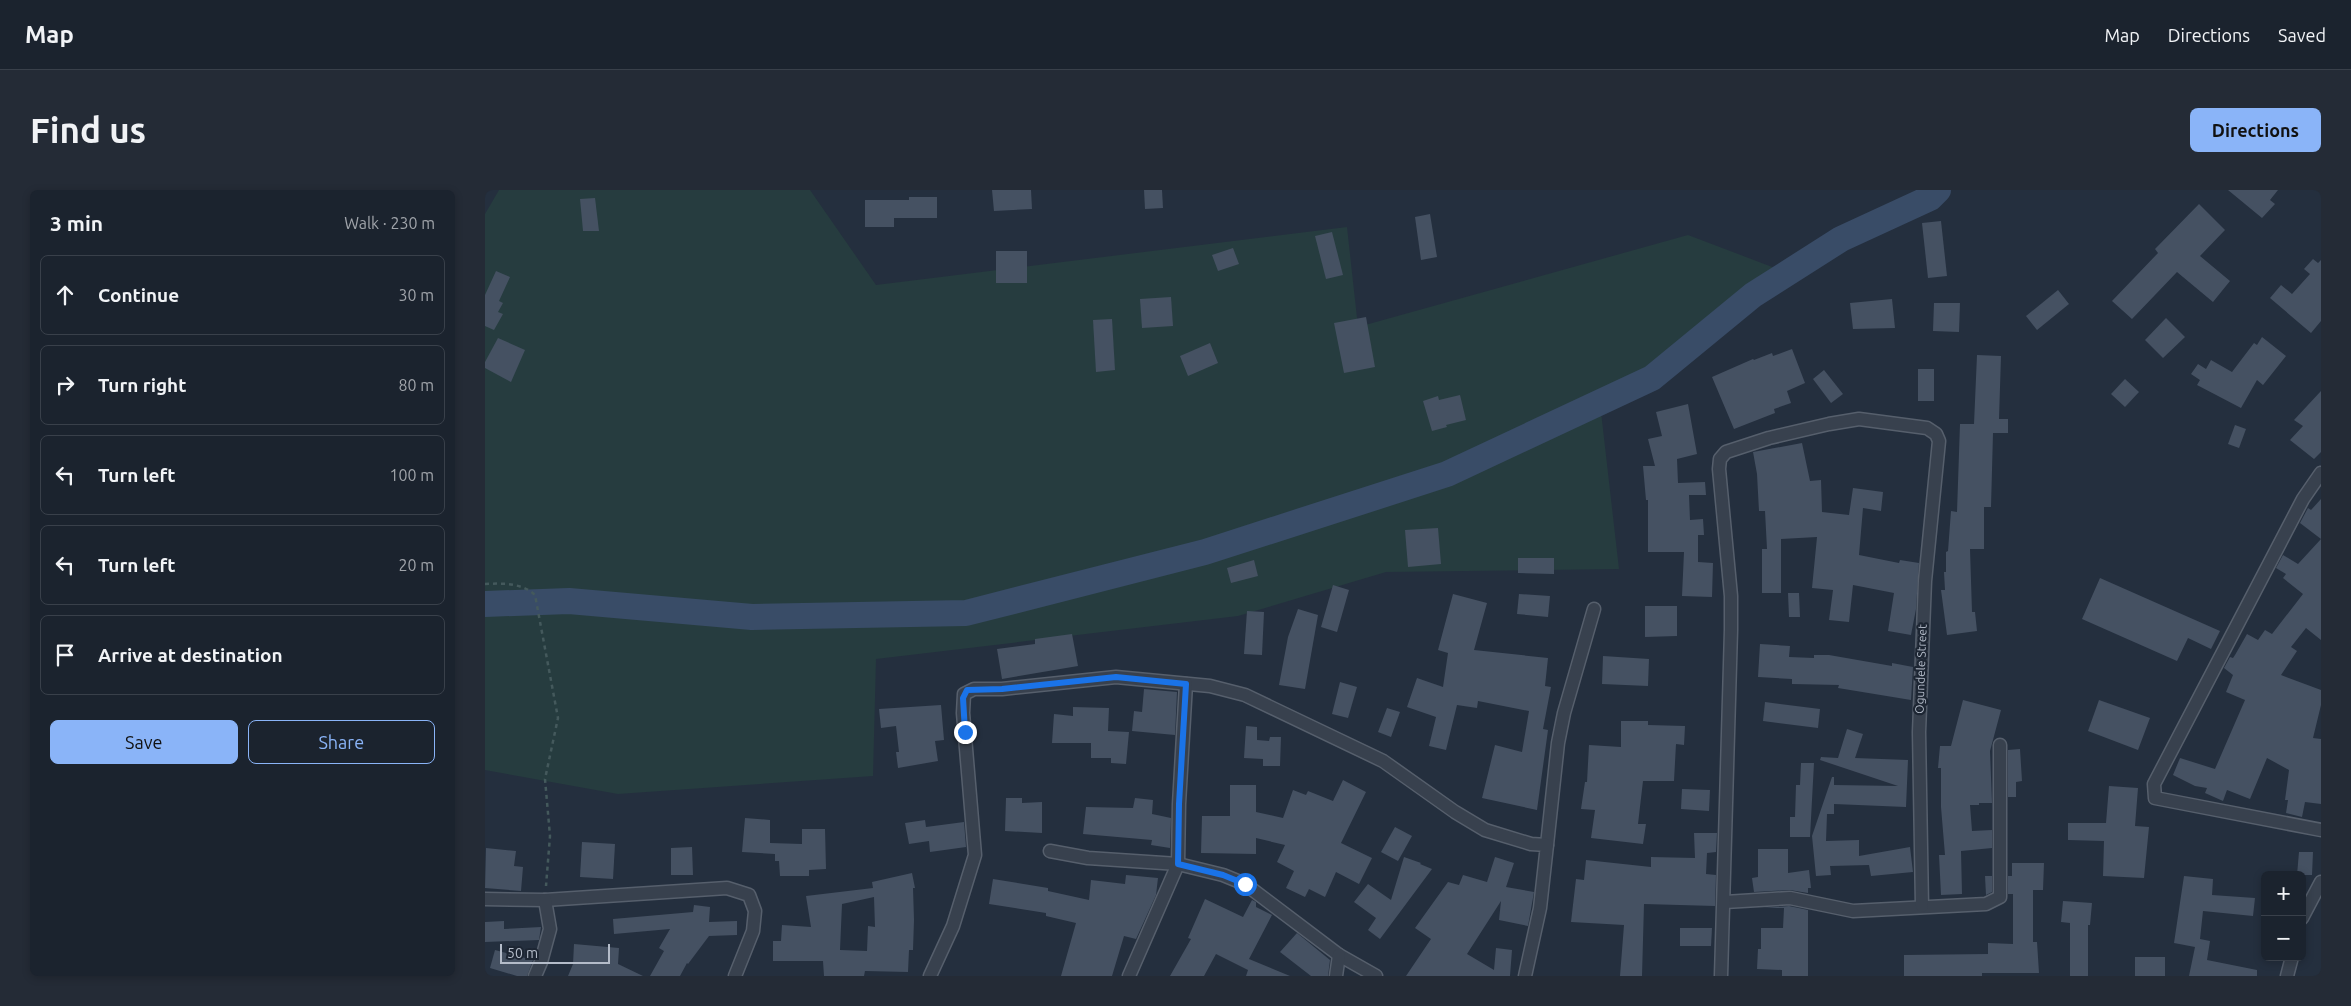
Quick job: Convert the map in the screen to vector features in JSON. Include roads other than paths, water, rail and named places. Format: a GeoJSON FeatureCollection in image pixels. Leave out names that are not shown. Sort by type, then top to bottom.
{"type":"FeatureCollection","features":[{"type":"Feature","properties":{"kind":"street","name":"Ogundele Street"},"geometry":{"type":"LineString","coordinates":[[1725,902],[1731,596],[1719,469],[1720,459],[1726,452],[1769,438],[1859,419],[1927,428],[1936,434],[1939,441],[1925,581],[1919,732],[1921,906]]}},
{"type":"Feature","properties":{"kind":"street"},"geometry":{"type":"LineString","coordinates":[[2321,473],[2303,499],[2154,784],[2155,798],[2321,830]]}},
{"type":"Feature","properties":{"kind":"street"},"geometry":{"type":"LineString","coordinates":[[1525,976],[1540,908],[1558,743],[1564,713],[1594,609]]}},
{"type":"Feature","properties":{"kind":"street"},"geometry":{"type":"LineString","coordinates":[[930,976],[953,926],[975,854],[963,713],[964,694],[967,690],[1002,689],[1116,677],[1210,686],[1245,695],[1383,760],[1455,812],[1485,830],[1531,844],[1547,845]]}},
{"type":"Feature","properties":{"kind":"street"},"geometry":{"type":"LineString","coordinates":[[1129,976],[1178,864],[1179,804],[1186,684]]}},
{"type":"Feature","properties":{"kind":"street"},"geometry":{"type":"LineString","coordinates":[[1721,976],[1725,902],[1790,898],[1853,911],[1986,904],[2000,897],[2000,745]]}},
{"type":"Feature","properties":{"kind":"street"},"geometry":{"type":"LineString","coordinates":[[1050,851],[1088,858],[1178,864],[1223,875],[1245,884],[1339,955],[1376,976]]}},
{"type":"Feature","properties":{"kind":"street"},"geometry":{"type":"LineString","coordinates":[[2303,916],[2321,882]]}},
{"type":"Feature","properties":{"kind":"street"},"geometry":{"type":"LineString","coordinates":[[485,899],[545,900],[727,888],[749,895],[755,911],[753,931],[735,976]]}},
{"type":"Feature","properties":{"kind":"street"},"geometry":{"type":"LineString","coordinates":[[535,976],[550,929],[545,900]]}},
{"type":"Feature","properties":{"kind":"street"},"geometry":{"type":"LineString","coordinates":[[1336,976],[1339,955]]}},
{"type":"Feature","properties":{"kind":"street"},"geometry":{"type":"LineString","coordinates":[[2287,976],[2291,961]]}},
{"type":"Feature","properties":{"kind":"waterway"},"geometry":{"type":"LineString","coordinates":[[485,604],[569,601],[752,617],[966,613],[1205,552],[1447,474],[1652,378],[1753,295],[1841,239],[1930,198],[1938,190]]}}]}
